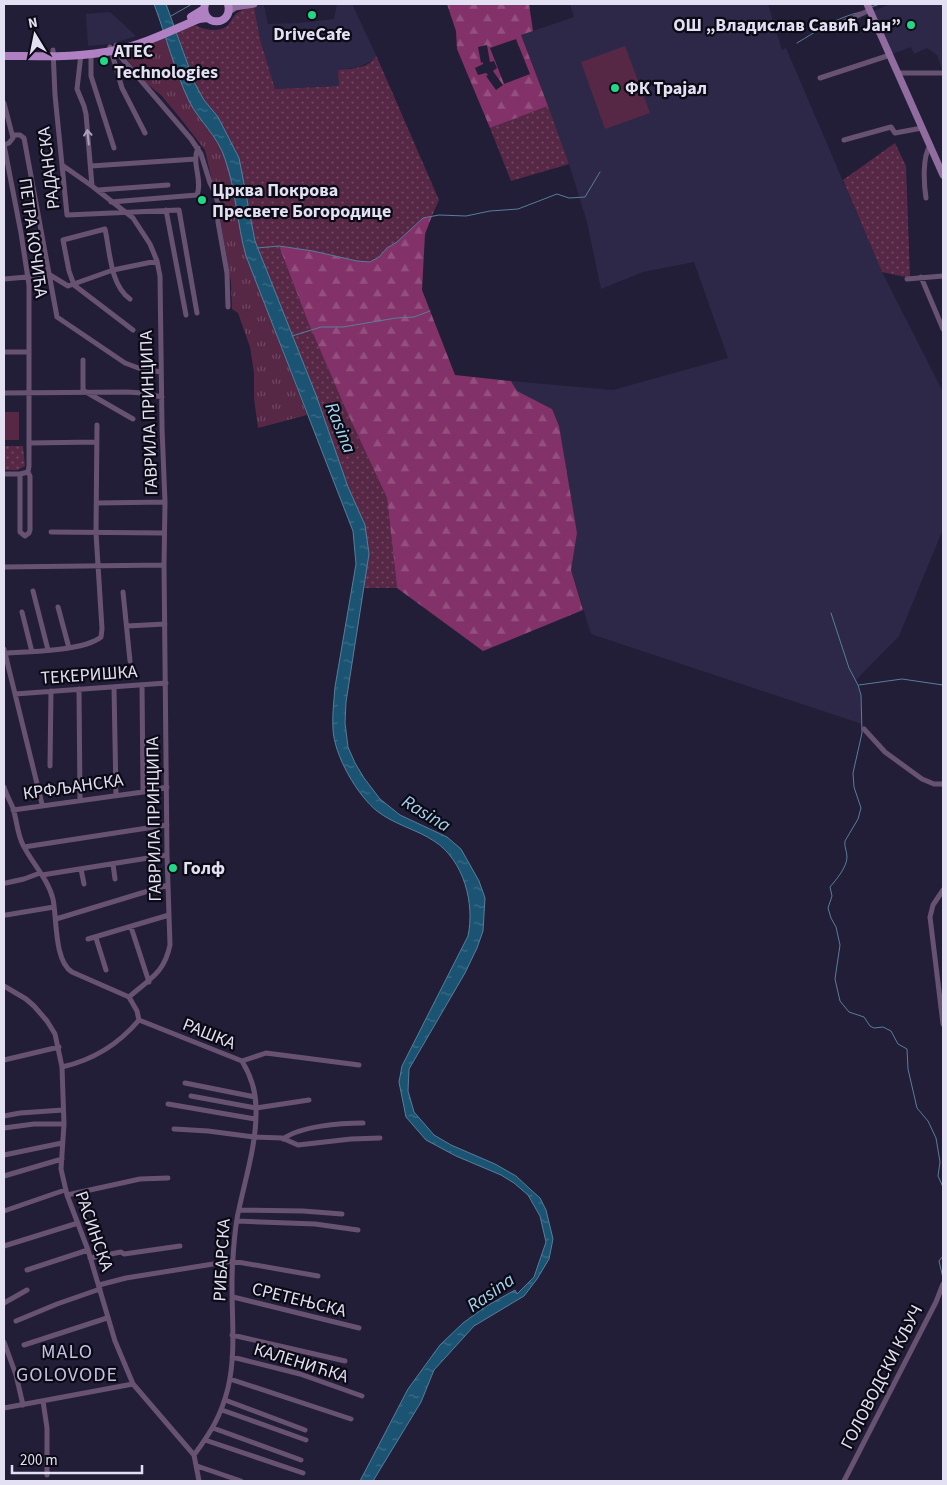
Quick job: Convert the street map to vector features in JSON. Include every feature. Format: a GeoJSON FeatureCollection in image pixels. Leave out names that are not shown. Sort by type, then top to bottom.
{"type":"FeatureCollection","features":[{"type":"Feature","properties":{"kind":"main road"},"geometry":{"type":"LineString","coordinates":[[204,6],[207,18]]}},
{"type":"Feature","properties":{"kind":"main road"},"geometry":{"type":"LineString","coordinates":[[193,19],[204,6]]}},
{"type":"Feature","properties":{"kind":"main road"},"geometry":{"type":"LineString","coordinates":[[4,51],[91,54],[114,49],[193,19],[207,18],[212,21],[219,21],[226,17],[228,7]]}},
{"type":"Feature","properties":{"kind":"main road"},"geometry":{"type":"LineString","coordinates":[[4,56],[114,49]]}},
{"type":"Feature","properties":{"kind":"street"},"geometry":{"type":"LineString","coordinates":[[228,7],[254,4]]}},
{"type":"Feature","properties":{"kind":"street"},"geometry":{"type":"LineString","coordinates":[[826,30],[869,9],[930,146],[941,165],[943,175]]}},
{"type":"Feature","properties":{"kind":"street"},"geometry":{"type":"LineString","coordinates":[[114,49],[122,88],[145,133]]}},
{"type":"Feature","properties":{"kind":"street"},"geometry":{"type":"LineString","coordinates":[[114,49],[198,148],[204,161],[210,184],[218,203],[218,222],[227,273],[228,306]]}},
{"type":"Feature","properties":{"kind":"street","name":"РАДАНСКА"},"geometry":{"type":"LineString","coordinates":[[53,53],[55,94],[68,216],[166,210]]}},
{"type":"Feature","properties":{"kind":"street"},"geometry":{"type":"LineString","coordinates":[[81,54],[77,89],[86,114],[92,186]]}},
{"type":"Feature","properties":{"kind":"street"},"geometry":{"type":"LineString","coordinates":[[91,54],[91,76],[114,148]]}},
{"type":"Feature","properties":{"kind":"street"},"geometry":{"type":"LineString","coordinates":[[820,78],[890,56]]}},
{"type":"Feature","properties":{"kind":"street"},"geometry":{"type":"LineString","coordinates":[[898,73],[943,73]]}},
{"type":"Feature","properties":{"kind":"street"},"geometry":{"type":"LineString","coordinates":[[4,103],[13,136],[20,135],[24,138],[55,310],[60,320],[125,363],[141,369],[161,372]]}},
{"type":"Feature","properties":{"kind":"street"},"geometry":{"type":"LineString","coordinates":[[844,140],[891,127],[895,133],[922,128]]}},
{"type":"Feature","properties":{"kind":"street","name":"ПЕТРА КОЧИЋА"},"geometry":{"type":"LineString","coordinates":[[13,136],[12,141],[4,145],[28,277],[28,472],[30,476],[30,530],[29,534],[25,536],[20,532],[20,474]]}},
{"type":"Feature","properties":{"kind":"street"},"geometry":{"type":"LineString","coordinates":[[926,198],[925,166],[927,151],[930,146]]}},
{"type":"Feature","properties":{"kind":"street"},"geometry":{"type":"LineString","coordinates":[[111,202],[197,195],[196,159],[198,148]]}},
{"type":"Feature","properties":{"kind":"street"},"geometry":{"type":"LineString","coordinates":[[91,166],[196,159]]}},
{"type":"Feature","properties":{"kind":"street","name":"ГАВРИЛА ПРИНЦИПА"},"geometry":{"type":"LineString","coordinates":[[62,165],[98,190],[133,218],[144,234],[157,261],[160,276],[165,502],[164,565],[170,945],[162,968],[149,982],[129,997]]}},
{"type":"Feature","properties":{"kind":"street"},"geometry":{"type":"LineString","coordinates":[[4,180],[11,179]]}},
{"type":"Feature","properties":{"kind":"street"},"geometry":{"type":"LineString","coordinates":[[98,190],[168,185]]}},
{"type":"Feature","properties":{"kind":"street"},"geometry":{"type":"LineString","coordinates":[[186,315],[166,210],[178,210],[197,313]]}},
{"type":"Feature","properties":{"kind":"street"},"geometry":{"type":"LineString","coordinates":[[130,299],[122,291],[113,270],[105,229],[63,240],[69,271],[74,284],[133,330]]}},
{"type":"Feature","properties":{"kind":"street"},"geometry":{"type":"LineString","coordinates":[[4,279],[50,275],[65,285],[74,284],[113,270],[157,261]]}},
{"type":"Feature","properties":{"kind":"street"},"geometry":{"type":"LineString","coordinates":[[907,279],[943,276]]}},
{"type":"Feature","properties":{"kind":"street"},"geometry":{"type":"LineString","coordinates":[[921,277],[943,329]]}},
{"type":"Feature","properties":{"kind":"street"},"geometry":{"type":"LineString","coordinates":[[4,352],[29,352]]}},
{"type":"Feature","properties":{"kind":"street"},"geometry":{"type":"LineString","coordinates":[[83,360],[84,392]]}},
{"type":"Feature","properties":{"kind":"street"},"geometry":{"type":"LineString","coordinates":[[84,392],[133,419]]}},
{"type":"Feature","properties":{"kind":"street"},"geometry":{"type":"LineString","coordinates":[[4,394],[135,392],[162,397]]}},
{"type":"Feature","properties":{"kind":"street"},"geometry":{"type":"LineString","coordinates":[[42,804],[4,651],[32,652],[69,648],[94,641],[101,637],[96,533],[97,425]]}},
{"type":"Feature","properties":{"kind":"street"},"geometry":{"type":"LineString","coordinates":[[29,443],[97,442]]}},
{"type":"Feature","properties":{"kind":"street"},"geometry":{"type":"LineString","coordinates":[[4,474],[28,472]]}},
{"type":"Feature","properties":{"kind":"street"},"geometry":{"type":"LineString","coordinates":[[96,503],[165,502]]}},
{"type":"Feature","properties":{"kind":"street"},"geometry":{"type":"LineString","coordinates":[[51,532],[164,533]]}},
{"type":"Feature","properties":{"kind":"street"},"geometry":{"type":"LineString","coordinates":[[4,567],[164,565]]}},
{"type":"Feature","properties":{"kind":"street"},"geometry":{"type":"LineString","coordinates":[[33,591],[48,650]]}},
{"type":"Feature","properties":{"kind":"street"},"geometry":{"type":"LineString","coordinates":[[123,592],[130,661]]}},
{"type":"Feature","properties":{"kind":"street"},"geometry":{"type":"LineString","coordinates":[[58,607],[69,648]]}},
{"type":"Feature","properties":{"kind":"street"},"geometry":{"type":"LineString","coordinates":[[22,612],[32,652]]}},
{"type":"Feature","properties":{"kind":"street"},"geometry":{"type":"LineString","coordinates":[[126,626],[165,624]]}},
{"type":"Feature","properties":{"kind":"street","name":"ТЕКЕРИШКА"},"geometry":{"type":"LineString","coordinates":[[15,694],[166,683]]}},
{"type":"Feature","properties":{"kind":"street"},"geometry":{"type":"LineString","coordinates":[[142,685],[143,792]]}},
{"type":"Feature","properties":{"kind":"street"},"geometry":{"type":"LineString","coordinates":[[114,687],[116,795]]}},
{"type":"Feature","properties":{"kind":"street"},"geometry":{"type":"LineString","coordinates":[[79,689],[80,800]]}},
{"type":"Feature","properties":{"kind":"street"},"geometry":{"type":"LineString","coordinates":[[50,766],[51,691]]}},
{"type":"Feature","properties":{"kind":"street"},"geometry":{"type":"LineString","coordinates":[[864,729],[885,752],[922,779],[929,783],[943,784]]}},
{"type":"Feature","properties":{"kind":"street","name":"КРФЉАНСКА"},"geometry":{"type":"LineString","coordinates":[[13,810],[42,804],[143,792],[167,787]]}},
{"type":"Feature","properties":{"kind":"street"},"geometry":{"type":"LineString","coordinates":[[4,791],[13,810],[18,834],[52,897],[58,939],[67,969],[129,997],[137,1011],[139,1020],[128,1034],[111,1047],[92,1058],[62,1067]]}},
{"type":"Feature","properties":{"kind":"street"},"geometry":{"type":"LineString","coordinates":[[24,847],[168,825]]}},
{"type":"Feature","properties":{"kind":"street"},"geometry":{"type":"LineString","coordinates":[[6,883],[41,874],[168,855]]}},
{"type":"Feature","properties":{"kind":"street"},"geometry":{"type":"LineString","coordinates":[[112,864],[115,879]]}},
{"type":"Feature","properties":{"kind":"street"},"geometry":{"type":"LineString","coordinates":[[81,869],[84,884]]}},
{"type":"Feature","properties":{"kind":"street"},"geometry":{"type":"LineString","coordinates":[[56,919],[168,885]]}},
{"type":"Feature","properties":{"kind":"street"},"geometry":{"type":"LineString","coordinates":[[943,890],[933,905],[930,917],[943,1024]]}},
{"type":"Feature","properties":{"kind":"street"},"geometry":{"type":"LineString","coordinates":[[6,915],[54,907]]}},
{"type":"Feature","properties":{"kind":"street"},"geometry":{"type":"LineString","coordinates":[[88,939],[169,915]]}},
{"type":"Feature","properties":{"kind":"street"},"geometry":{"type":"LineString","coordinates":[[131,927],[149,982]]}},
{"type":"Feature","properties":{"kind":"street"},"geometry":{"type":"LineString","coordinates":[[96,938],[106,970]]}},
{"type":"Feature","properties":{"kind":"street","name":"РАСИНСКА"},"geometry":{"type":"LineString","coordinates":[[4,986],[26,999],[40,1012],[55,1034],[62,1067],[64,1124],[61,1169],[66,1193],[88,1250],[107,1318],[133,1384],[194,1455],[198,1481]]}},
{"type":"Feature","properties":{"kind":"street","name":"РАШКА"},"geometry":{"type":"LineString","coordinates":[[139,1020],[242,1061],[266,1054],[359,1066]]}},
{"type":"Feature","properties":{"kind":"street"},"geometry":{"type":"LineString","coordinates":[[4,1060],[59,1047]]}},
{"type":"Feature","properties":{"kind":"street","name":"РИБАРСКА"},"geometry":{"type":"LineString","coordinates":[[194,1455],[213,1428],[222,1410],[230,1379],[233,1298],[232,1261],[237,1221],[256,1119],[255,1097],[251,1076],[242,1061]]}},
{"type":"Feature","properties":{"kind":"street"},"geometry":{"type":"LineString","coordinates":[[185,1083],[255,1097]]}},
{"type":"Feature","properties":{"kind":"street"},"geometry":{"type":"LineString","coordinates":[[192,1096],[256,1108],[309,1100]]}},
{"type":"Feature","properties":{"kind":"street"},"geometry":{"type":"LineString","coordinates":[[168,1104],[256,1119]]}},
{"type":"Feature","properties":{"kind":"street"},"geometry":{"type":"LineString","coordinates":[[4,1116],[63,1110]]}},
{"type":"Feature","properties":{"kind":"street"},"geometry":{"type":"LineString","coordinates":[[283,1139],[323,1126],[363,1123]]}},
{"type":"Feature","properties":{"kind":"street"},"geometry":{"type":"LineString","coordinates":[[4,1128],[34,1124],[64,1124]]}},
{"type":"Feature","properties":{"kind":"street"},"geometry":{"type":"LineString","coordinates":[[174,1129],[283,1139],[298,1145],[380,1138]]}},
{"type":"Feature","properties":{"kind":"street"},"geometry":{"type":"LineString","coordinates":[[4,1155],[62,1143]]}},
{"type":"Feature","properties":{"kind":"street"},"geometry":{"type":"LineString","coordinates":[[4,1176],[62,1160]]}},
{"type":"Feature","properties":{"kind":"street"},"geometry":{"type":"LineString","coordinates":[[4,1211],[66,1193],[140,1179],[168,1178]]}},
{"type":"Feature","properties":{"kind":"street"},"geometry":{"type":"LineString","coordinates":[[239,1210],[342,1214]]}},
{"type":"Feature","properties":{"kind":"street"},"geometry":{"type":"LineString","coordinates":[[237,1221],[306,1224],[358,1230]]}},
{"type":"Feature","properties":{"kind":"street"},"geometry":{"type":"LineString","coordinates":[[4,1246],[78,1223]]}},
{"type":"Feature","properties":{"kind":"street"},"geometry":{"type":"LineString","coordinates":[[90,1258],[121,1252],[124,1254],[180,1246]]}},
{"type":"Feature","properties":{"kind":"street"},"geometry":{"type":"LineString","coordinates":[[27,1270],[88,1250]]}},
{"type":"Feature","properties":{"kind":"street"},"geometry":{"type":"LineString","coordinates":[[16,1321],[126,1278],[232,1261],[318,1276]]}},
{"type":"Feature","properties":{"kind":"street","name":"ГОЛОВОДСКИ КЉУЧ"},"geometry":{"type":"LineString","coordinates":[[844,1481],[942,1286]]}},
{"type":"Feature","properties":{"kind":"street"},"geometry":{"type":"LineString","coordinates":[[4,1303],[27,1290]]}},
{"type":"Feature","properties":{"kind":"street","name":"СРЕТЕЊСКА"},"geometry":{"type":"LineString","coordinates":[[233,1298],[359,1328]]}},
{"type":"Feature","properties":{"kind":"street"},"geometry":{"type":"LineString","coordinates":[[24,1345],[107,1318]]}},
{"type":"Feature","properties":{"kind":"street"},"geometry":{"type":"LineString","coordinates":[[232,1335],[345,1361]]}},
{"type":"Feature","properties":{"kind":"street"},"geometry":{"type":"LineString","coordinates":[[4,1342],[16,1375],[23,1405]]}},
{"type":"Feature","properties":{"kind":"street","name":"КАЛЕНИЋКА"},"geometry":{"type":"LineString","coordinates":[[232,1357],[300,1374],[362,1396]]}},
{"type":"Feature","properties":{"kind":"street"},"geometry":{"type":"LineString","coordinates":[[230,1379],[351,1419]]}},
{"type":"Feature","properties":{"kind":"street"},"geometry":{"type":"LineString","coordinates":[[4,1408],[133,1384]]}},
{"type":"Feature","properties":{"kind":"street"},"geometry":{"type":"LineString","coordinates":[[225,1400],[305,1430]]}},
{"type":"Feature","properties":{"kind":"street"},"geometry":{"type":"LineString","coordinates":[[43,1401],[46,1428],[47,1475]]}},
{"type":"Feature","properties":{"kind":"street"},"geometry":{"type":"LineString","coordinates":[[222,1410],[306,1440]]}},
{"type":"Feature","properties":{"kind":"street"},"geometry":{"type":"LineString","coordinates":[[213,1428],[301,1460]]}},
{"type":"Feature","properties":{"kind":"street"},"geometry":{"type":"LineString","coordinates":[[205,1440],[303,1473]]}},
{"type":"Feature","properties":{"kind":"street"},"geometry":{"type":"LineString","coordinates":[[197,1466],[241,1481]]}},
{"type":"Feature","properties":{"kind":"shaded area"},"geometry":{"type":"Polygon","coordinates":[[[337,4],[352,4],[376,55],[374,60],[359,67],[338,70],[339,86],[275,89],[260,39],[254,6],[264,5],[268,24],[334,19],[337,4]]]}},
{"type":"Feature","properties":{"kind":"shaded area"},"geometry":{"type":"Polygon","coordinates":[[[570,4],[768,4],[782,50],[786,48],[882,272],[943,392],[943,529],[899,636],[856,680],[861,695],[862,724],[591,634],[571,570],[577,533],[552,409],[517,391],[511,381],[613,390],[728,358],[694,262],[643,272],[601,289],[587,222],[569,164],[521,35],[574,17],[570,4]]]}},
{"type":"Feature","properties":{"kind":"shaded area"},"geometry":{"type":"Polygon","coordinates":[[[891,4],[943,4],[943,72],[937,55],[927,48],[914,54],[911,47],[890,55],[871,12],[891,4]]]}},
{"type":"Feature","properties":{"kind":"shaded area"},"geometry":{"type":"Polygon","coordinates":[[[110,12],[136,36],[111,44],[88,46],[86,14],[110,12]]]}},
{"type":"Feature","properties":{"kind":"green space"},"geometry":{"type":"Polygon","coordinates":[[[447,4],[529,4],[533,31],[521,35],[548,106],[490,128],[457,49],[456,31],[447,4]],[[516,39],[490,48],[504,84],[530,74],[516,39]],[[487,45],[478,47],[481,63],[483,62],[483,64],[475,68],[478,75],[486,73],[488,75],[486,76],[496,90],[503,85],[493,71],[497,68],[494,61],[490,62],[487,45]]]}},
{"type":"Feature","properties":{"kind":"green space"},"geometry":{"type":"Polygon","coordinates":[[[254,6],[260,39],[275,89],[339,86],[338,70],[365,65],[370,63],[376,55],[439,200],[432,216],[423,218],[379,257],[370,262],[279,246],[308,322],[387,498],[397,588],[364,588],[369,554],[365,525],[348,487],[316,395],[255,241],[239,158],[218,117],[204,100],[195,84],[177,32],[195,25],[210,30],[222,29],[238,13],[254,6]]]}},
{"type":"Feature","properties":{"kind":"green space"},"geometry":{"type":"Polygon","coordinates":[[[165,37],[189,96],[225,157],[232,181],[246,256],[307,415],[258,428],[250,347],[238,313],[232,309],[231,282],[221,223],[221,204],[218,192],[212,181],[205,150],[161,95],[146,83],[122,53],[165,37]]]}},
{"type":"Feature","properties":{"kind":"green space","name":"ФК Трајал"},"geometry":{"type":"Polygon","coordinates":[[[625,46],[650,113],[605,129],[581,62],[625,46]]]}},
{"type":"Feature","properties":{"kind":"green space"},"geometry":{"type":"Polygon","coordinates":[[[548,106],[569,164],[511,181],[490,128],[548,106]]]}},
{"type":"Feature","properties":{"kind":"green space"},"geometry":{"type":"Polygon","coordinates":[[[895,143],[906,166],[910,278],[882,272],[843,180],[895,143]]]}},
{"type":"Feature","properties":{"kind":"green space"},"geometry":{"type":"Polygon","coordinates":[[[432,216],[425,234],[422,290],[455,375],[511,381],[517,391],[552,409],[559,426],[577,533],[571,570],[583,610],[483,651],[397,588],[387,498],[308,322],[279,246],[370,262],[379,257],[423,218],[432,216]]]}},
{"type":"Feature","properties":{"kind":"green space"},"geometry":{"type":"Polygon","coordinates":[[[5,412],[19,412],[19,440],[4,440],[5,412]]]}},
{"type":"Feature","properties":{"kind":"green space"},"geometry":{"type":"Polygon","coordinates":[[[4,446],[23,446],[25,466],[18,470],[4,470],[4,446]]]}},
{"type":"Feature","properties":{"kind":"water"},"geometry":{"type":"Polygon","coordinates":[[[154,4],[166,4],[195,84],[204,100],[218,117],[239,158],[255,241],[316,395],[348,487],[365,525],[369,554],[346,702],[345,723],[348,747],[364,778],[380,799],[400,815],[447,837],[461,849],[479,881],[485,898],[483,931],[477,948],[465,973],[409,1069],[408,1091],[414,1112],[434,1135],[516,1176],[540,1198],[546,1210],[553,1239],[549,1259],[524,1296],[474,1326],[434,1370],[421,1402],[373,1481],[360,1481],[408,1389],[440,1345],[463,1323],[485,1307],[515,1290],[517,1294],[534,1277],[546,1242],[540,1216],[528,1195],[501,1175],[456,1156],[426,1140],[406,1117],[399,1082],[402,1066],[468,936],[470,910],[468,897],[460,871],[453,859],[434,841],[391,820],[369,804],[348,774],[337,751],[333,729],[333,708],[356,564],[353,531],[246,256],[232,183],[222,151],[189,101],[174,65],[154,4]]]}},
{"type":"Feature","properties":{"kind":"waterway"},"geometry":{"type":"LineString","coordinates":[[171,16],[192,4]]}},
{"type":"Feature","properties":{"kind":"waterway"},"geometry":{"type":"LineString","coordinates":[[871,7],[880,4]]}},
{"type":"Feature","properties":{"kind":"waterway"},"geometry":{"type":"LineString","coordinates":[[797,43],[835,21],[861,12]]}},
{"type":"Feature","properties":{"kind":"waterway"},"geometry":{"type":"LineString","coordinates":[[257,248],[279,246],[370,262],[379,257],[423,218],[439,215],[466,216],[490,211],[518,209],[557,194],[569,198],[585,197],[600,172]]}},
{"type":"Feature","properties":{"kind":"waterway"},"geometry":{"type":"LineString","coordinates":[[292,336],[321,327],[343,327],[396,318],[414,317],[430,311]]}},
{"type":"Feature","properties":{"kind":"waterway"},"geometry":{"type":"LineString","coordinates":[[831,613],[849,668],[861,695],[862,733],[853,773],[854,787],[861,808],[858,819],[845,841],[847,861],[841,873],[830,887],[832,896],[828,908],[836,927],[840,945],[835,979],[840,1001],[849,1012],[864,1017],[870,1026],[874,1028],[883,1027],[891,1031],[898,1044],[907,1049],[908,1069],[917,1108],[928,1121],[936,1138],[940,1162],[938,1176],[943,1187]]}},
{"type":"Feature","properties":{"kind":"waterway"},"geometry":{"type":"LineString","coordinates":[[859,685],[902,679],[943,685]]}},
{"type":"Feature","properties":{"kind":"waterway"},"geometry":{"type":"LineString","coordinates":[[943,1198],[943,1204]]}},
{"type":"Feature","properties":{"kind":"waterway"},"geometry":{"type":"LineString","coordinates":[[943,1256],[939,1261],[943,1278]]}},
{"type":"Feature","properties":{"kind":"place","name":"DriveCafe"},"geometry":{"type":"Point","coordinates":[312,15]}},
{"type":"Feature","properties":{"kind":"place","name":"ОШ „Владислав Савић Јан”"},"geometry":{"type":"Point","coordinates":[911,25]}},
{"type":"Feature","properties":{"kind":"place","name":"ATEC Technologies"},"geometry":{"type":"Point","coordinates":[104,61]}},
{"type":"Feature","properties":{"kind":"place","name":"ФК Трајал"},"geometry":{"type":"Point","coordinates":[615,88]}},
{"type":"Feature","properties":{"kind":"place","name":"Црква Покрова Пресвете Богородице"},"geometry":{"type":"Point","coordinates":[202,200]}},
{"type":"Feature","properties":{"kind":"place","name":"Голф"},"geometry":{"type":"Point","coordinates":[173,868]}},
{"type":"Feature","properties":{"kind":"district","name":"MALO GOLOVODE"},"geometry":{"type":"Point","coordinates":[67,1364]}},
{"type":"Feature","properties":{"kind":"water label","name":"Rasina"},"geometry":{"type":"Point","coordinates":[340,428]}},
{"type":"Feature","properties":{"kind":"water label","name":"Rasina"},"geometry":{"type":"Point","coordinates":[426,814]}},
{"type":"Feature","properties":{"kind":"water label","name":"Rasina"},"geometry":{"type":"Point","coordinates":[491,1293]}}]}
